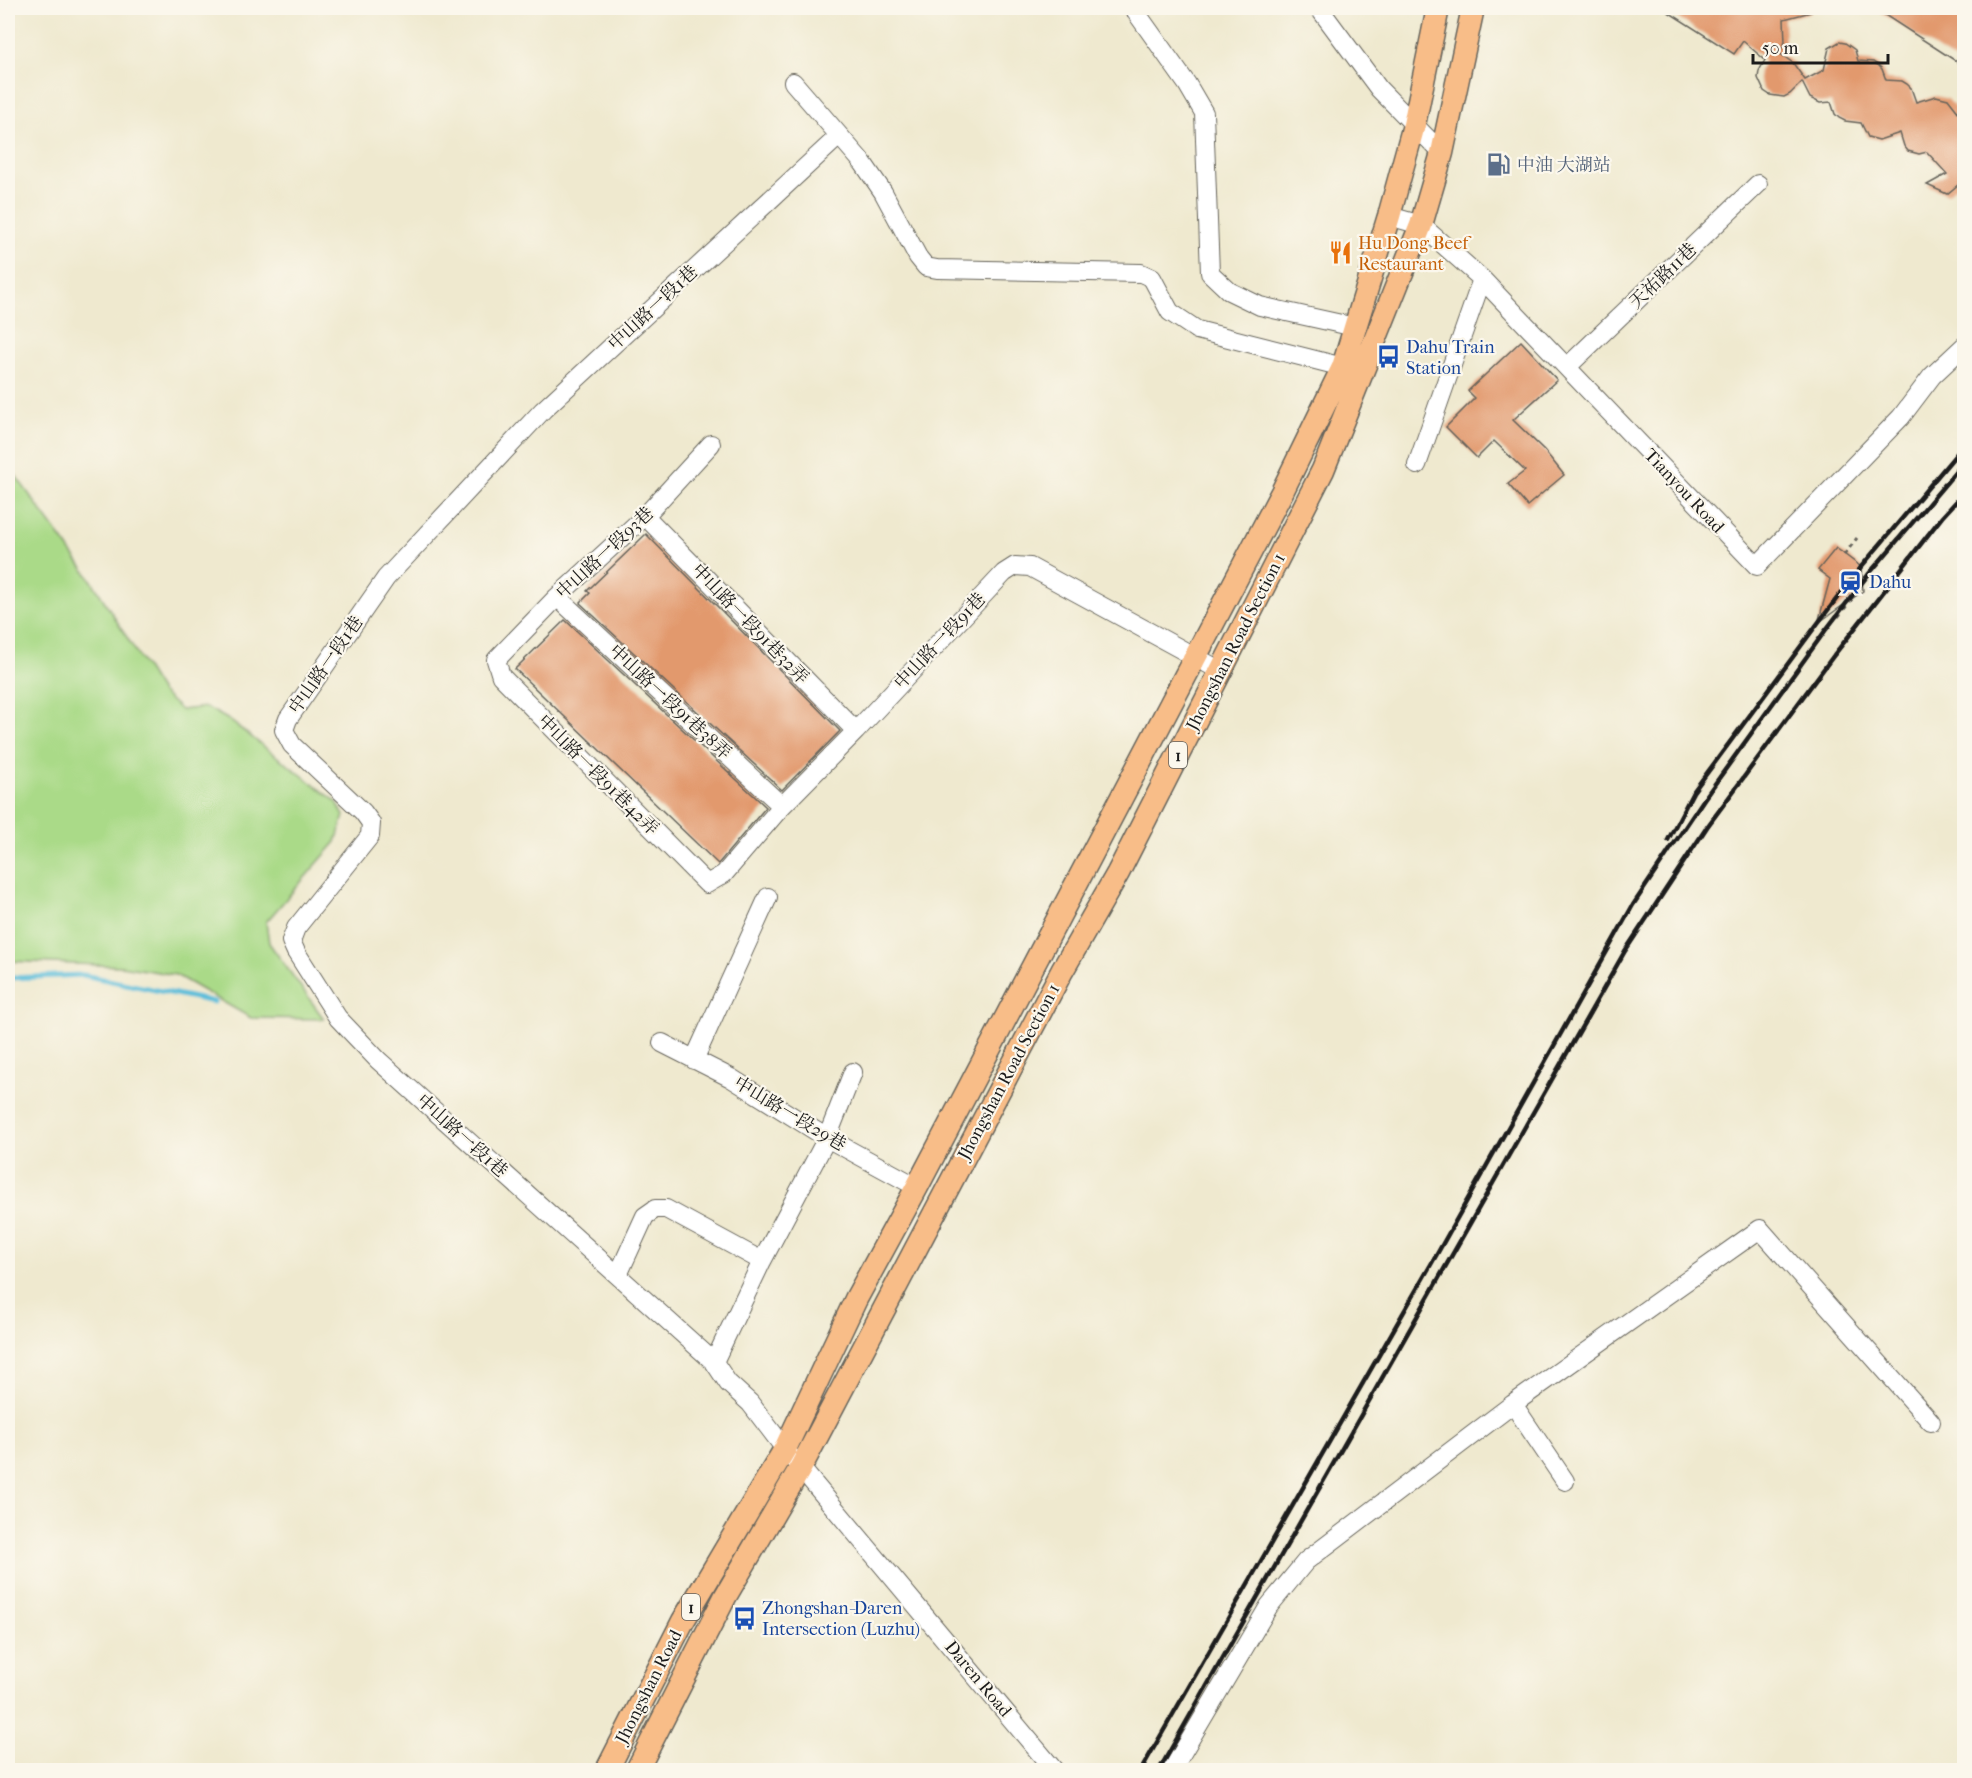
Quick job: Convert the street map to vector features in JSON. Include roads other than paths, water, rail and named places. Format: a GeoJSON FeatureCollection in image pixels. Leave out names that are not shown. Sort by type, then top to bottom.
{"type":"FeatureCollection","features":[{"type":"Feature","properties":{"kind":"main road","name":"Jhongshan Road Section 1"},"geometry":{"type":"LineString","coordinates":[[785,1449],[856,1299],[1282,492],[1343,367],[1414,125],[1438,8]]}},
{"type":"Feature","properties":{"kind":"main road","name":"Jhongshan Road Section 1"},"geometry":{"type":"LineString","coordinates":[[801,1467],[1062,971],[1118,873],[1323,470],[1421,225],[1442,153],[1473,8]]}},
{"type":"Feature","properties":{"kind":"main road","name":"Jhongshan Road"},"geometry":{"type":"LineString","coordinates":[[607,1770],[683,1621],[785,1449]]}},
{"type":"Feature","properties":{"kind":"main road","name":"Jhongshan Road"},"geometry":{"type":"LineString","coordinates":[[637,1770],[725,1597],[801,1467]]}},
{"type":"Feature","properties":{"kind":"street"},"geometry":{"type":"LineString","coordinates":[[1133,8],[1187,84],[1203,113],[1210,273],[1229,291],[1260,306],[1355,327]]}},
{"type":"Feature","properties":{"kind":"street"},"geometry":{"type":"LineString","coordinates":[[1319,8],[1379,89],[1442,153]]}},
{"type":"Feature","properties":{"kind":"street"},"geometry":{"type":"LineString","coordinates":[[793,82],[863,163],[883,192],[918,257],[926,267],[1141,273],[1152,278],[1170,312],[1197,330],[1343,367]]}},
{"type":"Feature","properties":{"kind":"street","name":"中山路一段1巷"},"geometry":{"type":"LineString","coordinates":[[785,1449],[750,1403],[728,1383],[714,1362],[378,1060],[338,1018],[291,941],[296,928],[370,836],[371,823],[363,812],[292,745],[284,730],[288,719],[386,578],[535,418],[839,136]]}},
{"type":"Feature","properties":{"kind":"street","name":"天祐路11巷"},"geometry":{"type":"LineString","coordinates":[[1567,367],[1758,184]]}},
{"type":"Feature","properties":{"kind":"street","name":"Tianyou Road"},"geometry":{"type":"LineString","coordinates":[[1389,216],[1421,225],[1482,279],[1757,566],[1901,417],[1932,376],[1965,346]]}},
{"type":"Feature","properties":{"kind":"street"},"geometry":{"type":"LineString","coordinates":[[1417,465],[1482,279]]}},
{"type":"Feature","properties":{"kind":"street","name":"中山路一段93巷"},"geometry":{"type":"LineString","coordinates":[[496,660],[557,597],[645,516],[711,444]]}},
{"type":"Feature","properties":{"kind":"street","name":"中山路一段91巷32弄"},"geometry":{"type":"LineString","coordinates":[[645,516],[856,731]]}},
{"type":"Feature","properties":{"kind":"street","name":"中山路一段91巷"},"geometry":{"type":"LineString","coordinates":[[707,884],[724,874],[782,806],[856,731],[1004,573],[1015,566],[1030,567],[1221,671]]}},
{"type":"Feature","properties":{"kind":"street","name":"中山路一段91巷38弄"},"geometry":{"type":"LineString","coordinates":[[557,597],[782,806]]}},
{"type":"Feature","properties":{"kind":"street","name":"中山路一段91巷42弄"},"geometry":{"type":"LineString","coordinates":[[496,660],[501,676],[707,884]]}},
{"type":"Feature","properties":{"kind":"street"},"geometry":{"type":"LineString","coordinates":[[694,1060],[768,897]]}},
{"type":"Feature","properties":{"kind":"street","name":"中山路一段29巷"},"geometry":{"type":"LineString","coordinates":[[662,1043],[731,1078],[827,1138],[916,1187]]}},
{"type":"Feature","properties":{"kind":"street"},"geometry":{"type":"LineString","coordinates":[[714,1362],[762,1261],[827,1138],[853,1072]]}},
{"type":"Feature","properties":{"kind":"street"},"geometry":{"type":"LineString","coordinates":[[618,1275],[645,1216],[655,1209],[666,1209],[762,1261]]}},
{"type":"Feature","properties":{"kind":"street"},"geometry":{"type":"LineString","coordinates":[[1172,1770],[1269,1606],[1306,1561],[1513,1404],[1760,1229],[1931,1422]]}},
{"type":"Feature","properties":{"kind":"street"},"geometry":{"type":"LineString","coordinates":[[1513,1404],[1565,1481]]}},
{"type":"Feature","properties":{"kind":"street","name":"Daren Road"},"geometry":{"type":"LineString","coordinates":[[785,1449],[1054,1770]]}},
{"type":"Feature","properties":{"kind":"waterway"},"geometry":{"type":"LineString","coordinates":[[8,978],[83,975],[214,1002]]}},
{"type":"Feature","properties":{"kind":"railway"},"geometry":{"type":"LineString","coordinates":[[1668,840],[1693,792],[1818,623],[1861,567],[1964,445]]}},
{"type":"Feature","properties":{"kind":"railway"},"geometry":{"type":"LineString","coordinates":[[1141,1770],[1437,1254],[1633,905],[1704,799],[1825,631],[1868,575],[1964,462]]}},
{"type":"Feature","properties":{"kind":"railway"},"geometry":{"type":"LineString","coordinates":[[1159,1770],[1625,951],[1707,827],[1834,655],[1942,517],[1964,493]]}},
{"type":"Feature","properties":{"kind":"place","name":"中油 大湖站"},"geometry":{"type":"Point","coordinates":[1499,165]}},
{"type":"Feature","properties":{"kind":"place","name":"Hu Dong Beef Restaurant"},"geometry":{"type":"Point","coordinates":[1340,253]}},
{"type":"Feature","properties":{"kind":"place","name":"Dahu Train Station"},"geometry":{"type":"Point","coordinates":[1388,357]}},
{"type":"Feature","properties":{"kind":"place","name":"Dahu"},"geometry":{"type":"Point","coordinates":[1851,582]}},
{"type":"Feature","properties":{"kind":"place","name":"Zhongshan-Daren Intersection (Luzhu)"},"geometry":{"type":"Point","coordinates":[744,1618]}}]}
